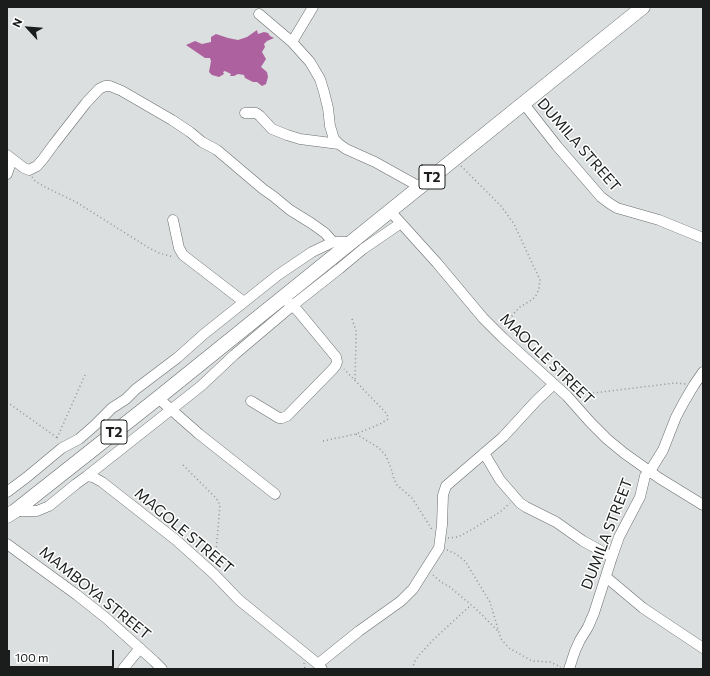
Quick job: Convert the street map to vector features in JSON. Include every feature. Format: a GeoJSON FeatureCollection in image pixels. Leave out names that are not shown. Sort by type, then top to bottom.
{"type":"FeatureCollection","features":[{"type":"Feature","properties":{"kind":"highway","name":"T2"},"geometry":{"type":"LineString","coordinates":[[11,514],[158,398],[287,301],[352,242],[642,7]]}},
{"type":"Feature","properties":{"kind":"street"},"geometry":{"type":"LineString","coordinates":[[292,42],[313,7]]}},
{"type":"Feature","properties":{"kind":"street"},"geometry":{"type":"LineString","coordinates":[[258,14],[292,42],[310,62],[320,79],[328,108],[330,126],[334,139],[338,144],[375,162],[420,187]]}},
{"type":"Feature","properties":{"kind":"street"},"geometry":{"type":"LineString","coordinates":[[7,174],[10,157],[29,170],[37,166],[86,103],[99,89],[104,86],[110,86],[122,91],[172,120],[202,142],[217,150],[290,210],[320,229],[333,242]]}},
{"type":"Feature","properties":{"kind":"street","name":"DUMILA STREET"},"geometry":{"type":"LineString","coordinates":[[524,104],[601,198],[609,204],[659,220],[703,238]]}},
{"type":"Feature","properties":{"kind":"street"},"geometry":{"type":"LineString","coordinates":[[245,113],[256,113],[272,129],[278,132],[300,139],[338,144]]}},
{"type":"Feature","properties":{"kind":"street","name":"MAOGLE STREET"},"geometry":{"type":"LineString","coordinates":[[390,211],[437,263],[483,318],[567,396],[606,439],[650,471],[703,505]]}},
{"type":"Feature","properties":{"kind":"street"},"geometry":{"type":"LineString","coordinates":[[173,220],[179,248],[183,255],[244,302]]}},
{"type":"Feature","properties":{"kind":"street"},"geometry":{"type":"LineString","coordinates":[[11,514],[37,511],[49,506],[200,386],[234,355],[287,301],[339,269],[401,223]]}},
{"type":"Feature","properties":{"kind":"street"},"geometry":{"type":"LineString","coordinates":[[7,492],[47,459],[62,448],[79,439],[112,408],[126,399],[136,389],[177,358],[278,274],[312,252],[333,242],[352,242]]}},
{"type":"Feature","properties":{"kind":"street"},"geometry":{"type":"LineString","coordinates":[[251,401],[279,418],[287,416],[333,369],[337,362],[336,357],[329,348],[298,311],[287,301]]}},
{"type":"Feature","properties":{"kind":"street","name":"DUMILA STREET"},"geometry":{"type":"LineString","coordinates":[[569,669],[575,651],[588,627],[619,537],[640,497],[645,476],[650,471],[662,450],[676,417],[703,372]]}},
{"type":"Feature","properties":{"kind":"street"},"geometry":{"type":"LineString","coordinates":[[320,667],[359,631],[401,601],[413,589],[440,542],[443,495],[446,486],[503,437],[554,384]]}},
{"type":"Feature","properties":{"kind":"street"},"geometry":{"type":"LineString","coordinates":[[158,398],[199,434],[275,494]]}},
{"type":"Feature","properties":{"kind":"street"},"geometry":{"type":"LineString","coordinates":[[484,453],[500,480],[514,498],[526,507],[556,522],[583,541],[612,557]]}},
{"type":"Feature","properties":{"kind":"street","name":"MAGOLE STREET"},"geometry":{"type":"LineString","coordinates":[[87,476],[93,477],[102,482],[176,540],[214,574],[239,600],[320,667]]}},
{"type":"Feature","properties":{"kind":"street","name":"MAMBOYA STREET"},"geometry":{"type":"LineString","coordinates":[[7,544],[106,618],[162,669]]}},
{"type":"Feature","properties":{"kind":"street"},"geometry":{"type":"LineString","coordinates":[[606,577],[643,608],[703,648]]}},
{"type":"Feature","properties":{"kind":"street"},"geometry":{"type":"LineString","coordinates":[[122,669],[140,648]]}},
{"type":"Feature","properties":{"kind":"path"},"geometry":{"type":"LineString","coordinates":[[454,159],[500,206],[514,224],[540,280],[540,288],[537,294],[533,299],[515,312],[499,334]]}},
{"type":"Feature","properties":{"kind":"path"},"geometry":{"type":"LineString","coordinates":[[29,170],[35,181],[76,202],[149,248],[169,256],[188,258]]}},
{"type":"Feature","properties":{"kind":"path"},"geometry":{"type":"LineString","coordinates":[[352,319],[356,330],[355,381]]}},
{"type":"Feature","properties":{"kind":"path"},"geometry":{"type":"LineString","coordinates":[[323,441],[356,434],[388,419],[386,414],[337,362]]}},
{"type":"Feature","properties":{"kind":"path"},"geometry":{"type":"LineString","coordinates":[[57,438],[85,375]]}},
{"type":"Feature","properties":{"kind":"path"},"geometry":{"type":"LineString","coordinates":[[567,396],[675,383],[694,386]]}},
{"type":"Feature","properties":{"kind":"path"},"geometry":{"type":"LineString","coordinates":[[7,402],[67,445]]}},
{"type":"Feature","properties":{"kind":"path"},"geometry":{"type":"LineString","coordinates":[[356,434],[379,448],[386,456],[397,485],[412,498],[440,542],[448,551],[456,554],[465,561],[490,602],[498,631],[505,644],[509,648],[532,661],[550,662],[564,669]]}},
{"type":"Feature","properties":{"kind":"path"},"geometry":{"type":"LineString","coordinates":[[182,465],[216,498],[220,506],[214,574]]}},
{"type":"Feature","properties":{"kind":"path"},"geometry":{"type":"LineString","coordinates":[[440,542],[449,538],[458,537],[471,530],[500,512],[514,498]]}},
{"type":"Feature","properties":{"kind":"path"},"geometry":{"type":"LineString","coordinates":[[426,567],[433,576],[450,587],[498,631]]}},
{"type":"Feature","properties":{"kind":"path"},"geometry":{"type":"LineString","coordinates":[[412,669],[420,654],[471,605]]}},
{"type":"Feature","properties":{"kind":"shaded area"},"geometry":{"type":"Polygon","coordinates":[[[257,30],[258,34],[264,32],[268,33],[274,38],[264,44],[265,47],[262,52],[266,59],[261,67],[267,72],[268,77],[266,84],[262,86],[257,82],[253,82],[245,78],[244,75],[238,74],[230,76],[231,74],[225,71],[223,72],[224,74],[219,77],[212,75],[209,72],[211,61],[210,58],[205,58],[186,45],[195,41],[202,44],[211,42],[211,37],[216,34],[238,40],[247,37],[257,30]]]}}]}
